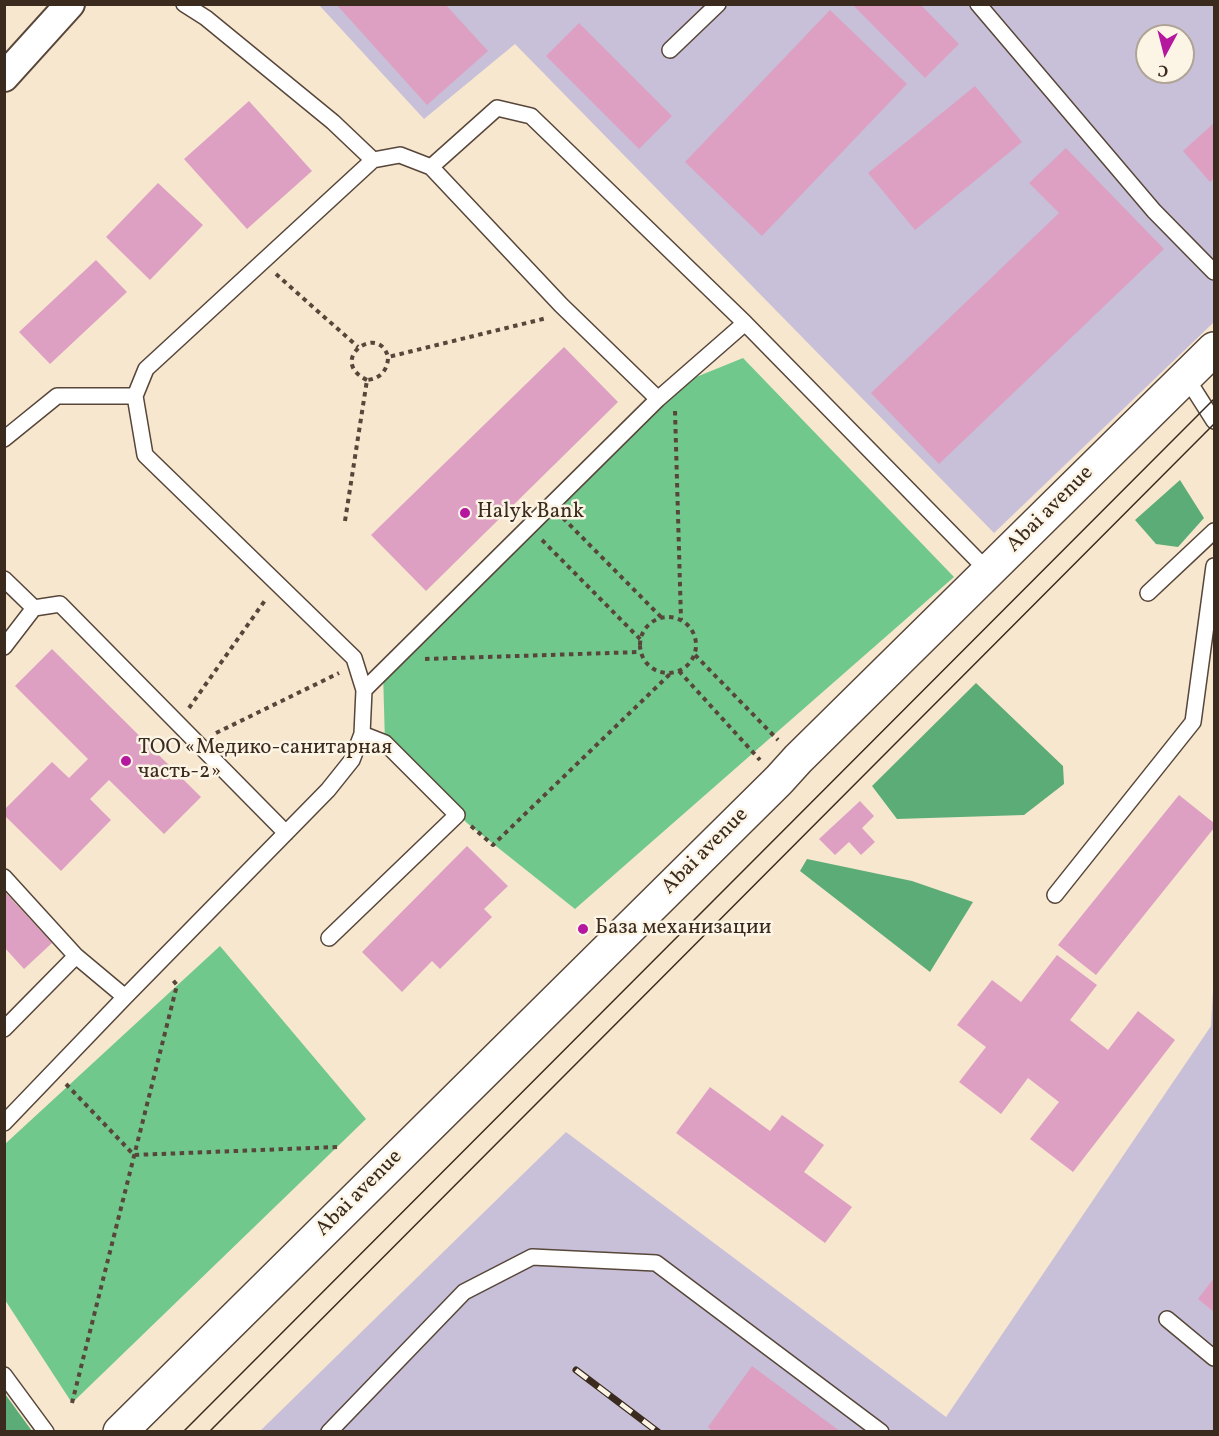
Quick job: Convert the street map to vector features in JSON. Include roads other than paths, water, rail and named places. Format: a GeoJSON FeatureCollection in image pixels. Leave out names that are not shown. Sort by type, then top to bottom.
{"type":"FeatureCollection","features":[{"type":"Feature","properties":{"kind":"main road","name":"Abai avenue"},"geometry":{"type":"LineString","coordinates":[[120,1431],[1215,349]]}},
{"type":"Feature","properties":{"kind":"street"},"geometry":{"type":"LineString","coordinates":[[4,77],[69,4]]}},
{"type":"Feature","properties":{"kind":"lane"},"geometry":{"type":"LineString","coordinates":[[184,4],[206,18],[315,107],[373,160]]}},
{"type":"Feature","properties":{"kind":"lane"},"geometry":{"type":"LineString","coordinates":[[670,50],[718,4]]}},
{"type":"Feature","properties":{"kind":"lane"},"geometry":{"type":"LineString","coordinates":[[978,4],[1154,211],[1215,272]]}},
{"type":"Feature","properties":{"kind":"lane"},"geometry":{"type":"LineString","coordinates":[[431,167],[497,108],[531,116],[745,323],[989,572]]}},
{"type":"Feature","properties":{"kind":"lane"},"geometry":{"type":"LineString","coordinates":[[4,1123],[328,790],[352,760],[362,734],[364,690],[354,658],[145,455],[135,396],[146,369],[373,160],[400,155],[431,167],[561,305],[658,399]]}},
{"type":"Feature","properties":{"kind":"lane"},"geometry":{"type":"LineString","coordinates":[[364,690],[658,399],[745,323]]}},
{"type":"Feature","properties":{"kind":"lane"},"geometry":{"type":"LineString","coordinates":[[1186,377],[1215,421]]}},
{"type":"Feature","properties":{"kind":"lane"},"geometry":{"type":"LineString","coordinates":[[4,439],[57,396],[135,396]]}},
{"type":"Feature","properties":{"kind":"lane"},"geometry":{"type":"LineString","coordinates":[[1148,593],[1215,531]]}},
{"type":"Feature","properties":{"kind":"lane"},"geometry":{"type":"LineString","coordinates":[[1055,895],[1193,722],[1215,566]]}},
{"type":"Feature","properties":{"kind":"lane"},"geometry":{"type":"LineString","coordinates":[[4,579],[34,608]]}},
{"type":"Feature","properties":{"kind":"lane"},"geometry":{"type":"LineString","coordinates":[[4,646],[34,608],[60,604],[286,833]]}},
{"type":"Feature","properties":{"kind":"lane"},"geometry":{"type":"LineString","coordinates":[[329,938],[457,815],[385,743],[362,734]]}},
{"type":"Feature","properties":{"kind":"lane"},"geometry":{"type":"LineString","coordinates":[[4,877],[76,956],[125,997]]}},
{"type":"Feature","properties":{"kind":"lane"},"geometry":{"type":"LineString","coordinates":[[4,1029],[76,956]]}},
{"type":"Feature","properties":{"kind":"lane"},"geometry":{"type":"LineString","coordinates":[[328,1431],[464,1292],[532,1257],[656,1263],[881,1431]]}},
{"type":"Feature","properties":{"kind":"lane"},"geometry":{"type":"LineString","coordinates":[[1167,1319],[1215,1358]]}},
{"type":"Feature","properties":{"kind":"lane"},"geometry":{"type":"LineString","coordinates":[[4,1375],[46,1431]]}},
{"type":"Feature","properties":{"kind":"tram line"},"geometry":{"type":"LineString","coordinates":[[183,1432],[1214,399]]}},
{"type":"Feature","properties":{"kind":"tram line"},"geometry":{"type":"LineString","coordinates":[[209,1432],[1214,424]]}},
{"type":"Feature","properties":{"kind":"railway"},"geometry":{"type":"LineString","coordinates":[[576,1370],[658,1432]]}},
{"type":"Feature","properties":{"kind":"place","name":"Halyk Bank"},"geometry":{"type":"Point","coordinates":[465,513]}},
{"type":"Feature","properties":{"kind":"place","name":"ТОО «Медико-санитарная часть-2»"},"geometry":{"type":"Point","coordinates":[126,761]}},
{"type":"Feature","properties":{"kind":"place","name":"База механизации"},"geometry":{"type":"Point","coordinates":[583,929]}}]}
